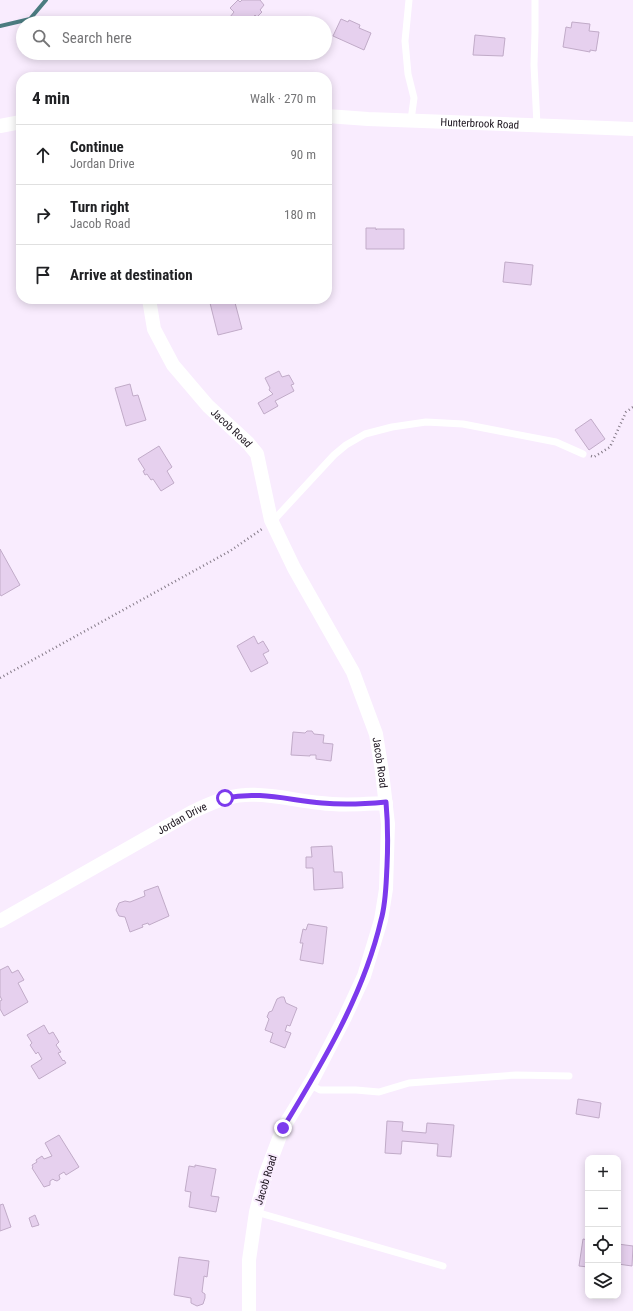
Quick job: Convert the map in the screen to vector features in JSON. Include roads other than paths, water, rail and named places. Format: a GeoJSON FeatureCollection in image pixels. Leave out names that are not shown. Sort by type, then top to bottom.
{"type":"FeatureCollection","features":[{"type":"Feature","properties":{"kind":"street","name":"Hunterbrook Road"},"geometry":{"type":"LineString","coordinates":[[332,116],[633,129]]}},
{"type":"Feature","properties":{"kind":"street"},"geometry":{"type":"LineString","coordinates":[[0,126],[16,123]]}},
{"type":"Feature","properties":{"kind":"street","name":"Jacob Road"},"geometry":{"type":"LineString","coordinates":[[150,304],[154,329],[172,365],[208,406],[248,442],[257,454],[272,522],[294,568],[353,672],[376,734],[386,802],[388,824],[386,889],[382,920],[364,976],[345,1017],[310,1084],[283,1128],[266,1173],[256,1212],[249,1260],[249,1311]]}},
{"type":"Feature","properties":{"kind":"street","name":"Jordan Drive"},"geometry":{"type":"LineString","coordinates":[[0,921],[192,812],[225,798],[244,795],[268,795],[322,804],[386,802]]}},
{"type":"Feature","properties":{"kind":"lane"},"geometry":{"type":"LineString","coordinates":[[409,0],[405,41],[408,74],[414,98],[411,120]]}},
{"type":"Feature","properties":{"kind":"lane"},"geometry":{"type":"LineString","coordinates":[[535,0],[536,32],[534,65],[537,125]]}},
{"type":"Feature","properties":{"kind":"lane"},"geometry":{"type":"LineString","coordinates":[[272,522],[334,455],[346,445],[365,434],[392,427],[426,422],[463,424],[556,442],[583,454]]}},
{"type":"Feature","properties":{"kind":"lane"},"geometry":{"type":"LineString","coordinates":[[310,1084],[320,1090],[356,1090],[379,1092],[409,1083],[516,1075],[569,1076]]}},
{"type":"Feature","properties":{"kind":"lane"},"geometry":{"type":"LineString","coordinates":[[256,1212],[443,1266]]}},
{"type":"Feature","properties":{"kind":"waterway"},"geometry":{"type":"LineString","coordinates":[[33,16],[46,0]]}},
{"type":"Feature","properties":{"kind":"waterway"},"geometry":{"type":"LineString","coordinates":[[0,26],[16,22]]}}]}
